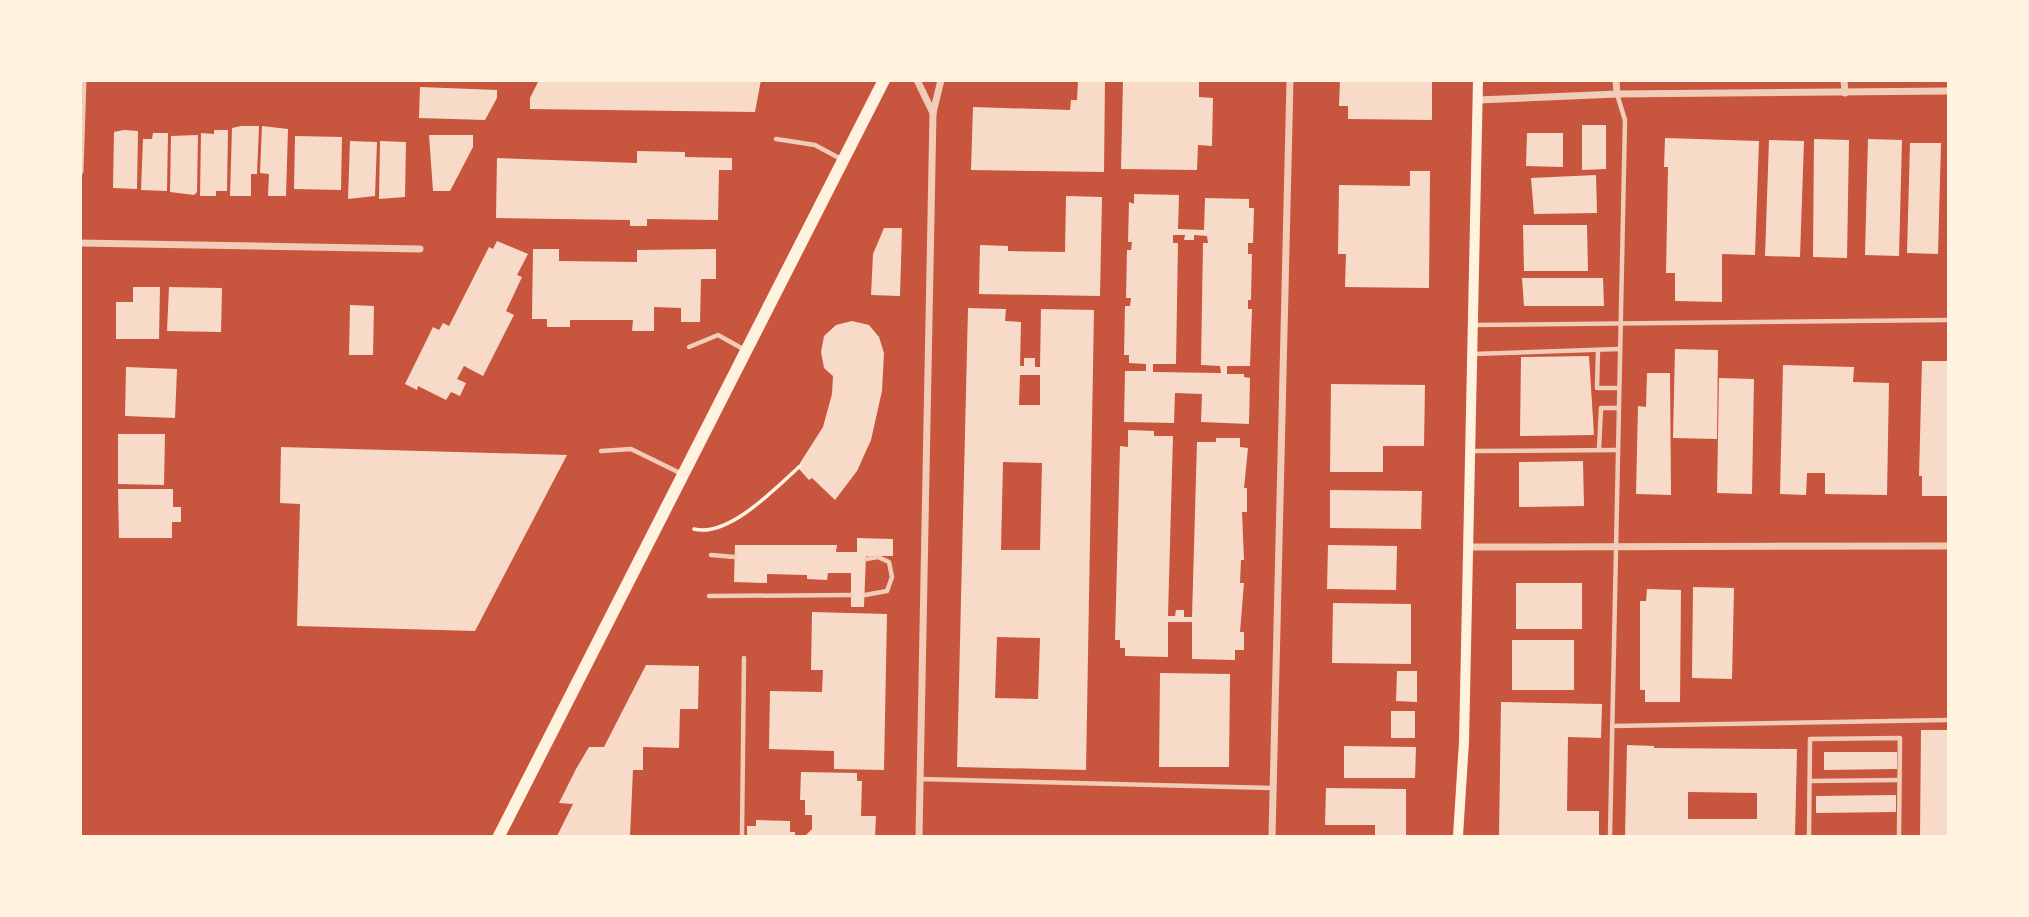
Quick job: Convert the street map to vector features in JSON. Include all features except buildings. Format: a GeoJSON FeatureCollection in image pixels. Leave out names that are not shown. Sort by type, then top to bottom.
{"type":"FeatureCollection","features":[{"type":"Feature","properties":{"kind":"main road"},"geometry":{"type":"LineString","coordinates":[[499,836],[884,80]]}},
{"type":"Feature","properties":{"kind":"main road"},"geometry":{"type":"LineString","coordinates":[[1458,836],[1469,547],[1478,80]]}},
{"type":"Feature","properties":{"kind":"street"},"geometry":{"type":"LineString","coordinates":[[80,171],[83,80]]}},
{"type":"Feature","properties":{"kind":"street"},"geometry":{"type":"LineString","coordinates":[[917,80],[933,114]]}},
{"type":"Feature","properties":{"kind":"street"},"geometry":{"type":"LineString","coordinates":[[919,836],[933,114],[941,80]]}},
{"type":"Feature","properties":{"kind":"street"},"geometry":{"type":"LineString","coordinates":[[1272,836],[1290,80]]}},
{"type":"Feature","properties":{"kind":"street"},"geometry":{"type":"LineString","coordinates":[[1616,80],[1616,94]]}},
{"type":"Feature","properties":{"kind":"street"},"geometry":{"type":"LineString","coordinates":[[1844,80],[1845,93]]}},
{"type":"Feature","properties":{"kind":"street"},"geometry":{"type":"LineString","coordinates":[[1478,100],[1616,94],[1948,91]]}},
{"type":"Feature","properties":{"kind":"street"},"geometry":{"type":"LineString","coordinates":[[80,243],[420,249]]}},
{"type":"Feature","properties":{"kind":"street"},"geometry":{"type":"LineString","coordinates":[[1469,547],[1948,546]]}},
{"type":"Feature","properties":{"kind":"lane"},"geometry":{"type":"LineString","coordinates":[[1610,836],[1625,120],[1616,94]]}},
{"type":"Feature","properties":{"kind":"lane"},"geometry":{"type":"LineString","coordinates":[[776,139],[815,145],[843,160]]}},
{"type":"Feature","properties":{"kind":"lane"},"geometry":{"type":"LineString","coordinates":[[1473,325],[1948,320]]}},
{"type":"Feature","properties":{"kind":"lane"},"geometry":{"type":"LineString","coordinates":[[689,346],[718,335],[747,351]]}},
{"type":"Feature","properties":{"kind":"lane"},"geometry":{"type":"LineString","coordinates":[[1598,349],[1597,387],[1619,388]]}},
{"type":"Feature","properties":{"kind":"lane"},"geometry":{"type":"LineString","coordinates":[[1473,354],[1619,349]]}},
{"type":"Feature","properties":{"kind":"lane"},"geometry":{"type":"LineString","coordinates":[[1600,450],[1601,408],[1618,408]]}},
{"type":"Feature","properties":{"kind":"lane"},"geometry":{"type":"LineString","coordinates":[[601,451],[631,449],[684,475]]}},
{"type":"Feature","properties":{"kind":"lane"},"geometry":{"type":"LineString","coordinates":[[1471,451],[1618,450]]}},
{"type":"Feature","properties":{"kind":"lane"},"geometry":{"type":"LineString","coordinates":[[711,555],[735,557]]}},
{"type":"Feature","properties":{"kind":"lane"},"geometry":{"type":"LineString","coordinates":[[865,595],[887,591],[892,577],[889,562],[878,557],[866,559]]}},
{"type":"Feature","properties":{"kind":"lane"},"geometry":{"type":"LineString","coordinates":[[709,596],[851,595]]}},
{"type":"Feature","properties":{"kind":"lane"},"geometry":{"type":"LineString","coordinates":[[742,836],[744,659]]}},
{"type":"Feature","properties":{"kind":"lane"},"geometry":{"type":"LineString","coordinates":[[1612,726],[1948,720]]}},
{"type":"Feature","properties":{"kind":"lane"},"geometry":{"type":"LineString","coordinates":[[1809,836],[1810,739],[1900,738],[1899,836]]}},
{"type":"Feature","properties":{"kind":"lane"},"geometry":{"type":"LineString","coordinates":[[919,779],[1273,788]]}},
{"type":"Feature","properties":{"kind":"lane"},"geometry":{"type":"LineString","coordinates":[[1810,780],[1899,780]]}},
{"type":"Feature","properties":{"kind":"path"},"geometry":{"type":"LineString","coordinates":[[694,528],[712,529],[738,518],[800,466]]}}]}
